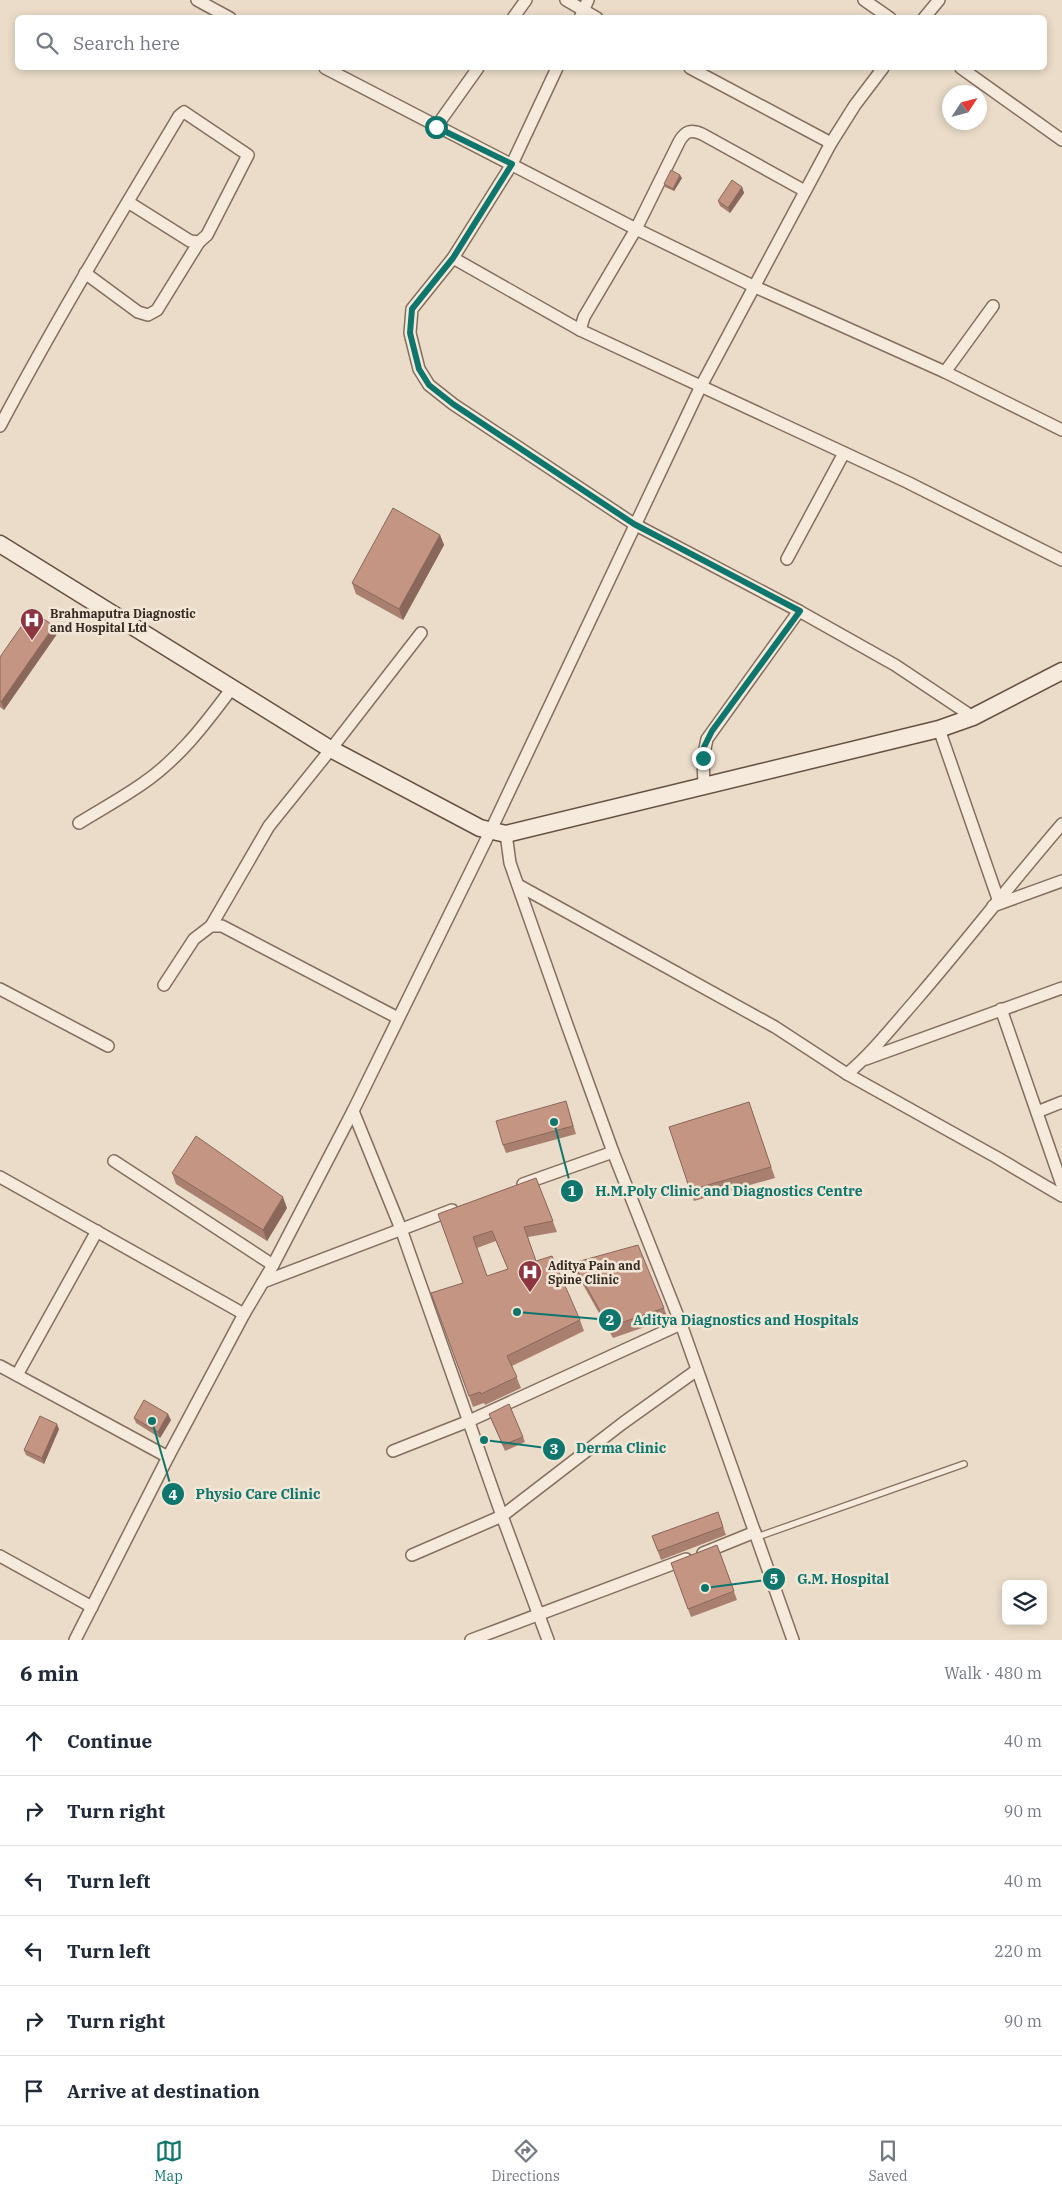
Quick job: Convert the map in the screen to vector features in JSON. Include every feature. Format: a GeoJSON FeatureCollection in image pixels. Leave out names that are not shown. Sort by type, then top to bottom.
{"type":"FeatureCollection","features":[{"type":"Feature","properties":{"kind":"main road"},"geometry":{"type":"LineString","coordinates":[[0,544],[331,750],[480,828],[498,833],[940,730],[973,717],[1062,671]]}},
{"type":"Feature","properties":{"kind":"street"},"geometry":{"type":"LineString","coordinates":[[197,0],[224,15]]}},
{"type":"Feature","properties":{"kind":"street"},"geometry":{"type":"LineString","coordinates":[[516,15],[526,0]]}},
{"type":"Feature","properties":{"kind":"street"},"geometry":{"type":"LineString","coordinates":[[566,0],[584,9]]}},
{"type":"Feature","properties":{"kind":"street"},"geometry":{"type":"LineString","coordinates":[[864,0],[886,15]]}},
{"type":"Feature","properties":{"kind":"street"},"geometry":{"type":"LineString","coordinates":[[926,15],[939,0]]}},
{"type":"Feature","properties":{"kind":"street"},"geometry":{"type":"LineString","coordinates":[[329,70],[636,229],[753,286],[945,372],[1062,430]]}},
{"type":"Feature","properties":{"kind":"street"},"geometry":{"type":"LineString","coordinates":[[436,127],[477,70]]}},
{"type":"Feature","properties":{"kind":"street"},"geometry":{"type":"LineString","coordinates":[[556,70],[512,164],[453,258],[412,309],[409,322],[413,353],[424,379],[453,404],[634,524],[800,611],[895,665],[973,717]]}},
{"type":"Feature","properties":{"kind":"street"},"geometry":{"type":"LineString","coordinates":[[694,70],[831,143]]}},
{"type":"Feature","properties":{"kind":"street"},"geometry":{"type":"LineString","coordinates":[[75,1640],[168,1457],[244,1314],[273,1266],[353,1111],[398,1018],[498,833],[634,524],[700,388],[831,143],[855,105],[881,70]]}},
{"type":"Feature","properties":{"kind":"street"},"geometry":{"type":"LineString","coordinates":[[963,70],[1062,140]]}},
{"type":"Feature","properties":{"kind":"street"},"geometry":{"type":"LineString","coordinates":[[0,426],[49,333],[179,116],[184,112],[248,156],[207,236],[199,242],[157,310],[148,315],[138,312],[85,274]]}},
{"type":"Feature","properties":{"kind":"street"},"geometry":{"type":"LineString","coordinates":[[580,330],[584,316],[636,229],[679,142],[688,131],[694,130],[702,134],[805,191]]}},
{"type":"Feature","properties":{"kind":"street"},"geometry":{"type":"LineString","coordinates":[[128,202],[190,241],[199,242]]}},
{"type":"Feature","properties":{"kind":"street"},"geometry":{"type":"LineString","coordinates":[[453,258],[580,330],[700,388],[907,482],[1062,560]]}},
{"type":"Feature","properties":{"kind":"street"},"geometry":{"type":"LineString","coordinates":[[945,372],[993,306]]}},
{"type":"Feature","properties":{"kind":"street"},"geometry":{"type":"LineString","coordinates":[[787,559],[844,453]]}},
{"type":"Feature","properties":{"kind":"street"},"geometry":{"type":"LineString","coordinates":[[704,786],[703,758],[706,739],[800,611]]}},
{"type":"Feature","properties":{"kind":"street"},"geometry":{"type":"LineString","coordinates":[[164,985],[194,939],[210,926],[269,826],[331,750],[421,633]]}},
{"type":"Feature","properties":{"kind":"street"},"geometry":{"type":"LineString","coordinates":[[79,823],[143,784],[159,771],[184,748],[232,688]]}},
{"type":"Feature","properties":{"kind":"street"},"geometry":{"type":"LineString","coordinates":[[940,730],[995,903]]}},
{"type":"Feature","properties":{"kind":"street"},"geometry":{"type":"LineString","coordinates":[[847,1074],[864,1059],[950,961],[995,903],[1062,824]]}},
{"type":"Feature","properties":{"kind":"street"},"geometry":{"type":"LineString","coordinates":[[498,833],[613,1152],[681,1324],[793,1640]]}},
{"type":"Feature","properties":{"kind":"street"},"geometry":{"type":"LineString","coordinates":[[995,903],[1062,881]]}},
{"type":"Feature","properties":{"kind":"street"},"geometry":{"type":"LineString","coordinates":[[518,886],[775,1027],[847,1074],[1062,1196]]}},
{"type":"Feature","properties":{"kind":"street"},"geometry":{"type":"LineString","coordinates":[[210,926],[222,926],[233,930],[398,1018]]}},
{"type":"Feature","properties":{"kind":"street"},"geometry":{"type":"LineString","coordinates":[[864,1059],[1062,988]]}},
{"type":"Feature","properties":{"kind":"street"},"geometry":{"type":"LineString","coordinates":[[0,989],[108,1046]]}},
{"type":"Feature","properties":{"kind":"street"},"geometry":{"type":"LineString","coordinates":[[1001,1009],[1062,1185]]}},
{"type":"Feature","properties":{"kind":"street"},"geometry":{"type":"LineString","coordinates":[[1036,1112],[1062,1102]]}},
{"type":"Feature","properties":{"kind":"street"},"geometry":{"type":"LineString","coordinates":[[353,1111],[401,1229],[502,1516],[548,1640]]}},
{"type":"Feature","properties":{"kind":"street"},"geometry":{"type":"LineString","coordinates":[[512,1189],[613,1152]]}},
{"type":"Feature","properties":{"kind":"street"},"geometry":{"type":"LineString","coordinates":[[114,1161],[273,1266]]}},
{"type":"Feature","properties":{"kind":"street"},"geometry":{"type":"LineString","coordinates":[[0,1177],[244,1314]]}},
{"type":"Feature","properties":{"kind":"street"},"geometry":{"type":"LineString","coordinates":[[263,1282],[466,1205]]}},
{"type":"Feature","properties":{"kind":"street"},"geometry":{"type":"LineString","coordinates":[[17,1375],[97,1232]]}},
{"type":"Feature","properties":{"kind":"street"},"geometry":{"type":"LineString","coordinates":[[393,1451],[469,1421],[681,1324]]}},
{"type":"Feature","properties":{"kind":"street"},"geometry":{"type":"LineString","coordinates":[[0,1366],[168,1457]]}},
{"type":"Feature","properties":{"kind":"street"},"geometry":{"type":"LineString","coordinates":[[412,1555],[502,1516],[623,1423],[697,1370]]}},
{"type":"Feature","properties":{"kind":"street"},"geometry":{"type":"LineString","coordinates":[[471,1640],[756,1535]]}},
{"type":"Feature","properties":{"kind":"street"},"geometry":{"type":"LineString","coordinates":[[0,1556],[92,1607]]}},
{"type":"Feature","properties":{"kind":"lane"},"geometry":{"type":"LineString","coordinates":[[756,1535],[964,1464]]}},
{"type":"Feature","properties":{"kind":"building"},"geometry":{"type":"Polygon","coordinates":[[[671,170],[680,175],[673,189],[664,184],[671,170]]]}},
{"type":"Feature","properties":{"kind":"building"},"geometry":{"type":"Polygon","coordinates":[[[732,180],[742,187],[728,208],[718,201],[732,180]]]}},
{"type":"Feature","properties":{"kind":"building"},"geometry":{"type":"Polygon","coordinates":[[[393,508],[440,535],[399,609],[352,583],[393,508]]]}},
{"type":"Feature","properties":{"kind":"building"},"geometry":{"type":"Polygon","coordinates":[[[32,611],[54,626],[1,702],[0,657],[32,611]]]}},
{"type":"Feature","properties":{"kind":"building"},"geometry":{"type":"Polygon","coordinates":[[[566,1101],[573,1126],[503,1145],[496,1121],[566,1101]]]}},
{"type":"Feature","properties":{"kind":"building"},"geometry":{"type":"Polygon","coordinates":[[[749,1102],[771,1167],[690,1190],[669,1127],[749,1102]]]}},
{"type":"Feature","properties":{"kind":"building"},"geometry":{"type":"Polygon","coordinates":[[[196,1136],[283,1197],[263,1230],[172,1173],[196,1136]]]}},
{"type":"Feature","properties":{"kind":"building"},"geometry":{"type":"Polygon","coordinates":[[[536,1178],[553,1221],[524,1227],[536,1261],[552,1256],[580,1320],[507,1356],[517,1377],[481,1394],[480,1392],[469,1396],[431,1293],[463,1283],[438,1214],[536,1178]],[[492,1231],[473,1237],[487,1276],[508,1269],[492,1231]]]}},
{"type":"Feature","properties":{"kind":"building"},"geometry":{"type":"Polygon","coordinates":[[[638,1245],[664,1308],[609,1327],[573,1263],[638,1245]]]}},
{"type":"Feature","properties":{"kind":"building"},"geometry":{"type":"Polygon","coordinates":[[[144,1400],[168,1414],[158,1432],[134,1418],[144,1400]]]}},
{"type":"Feature","properties":{"kind":"building"},"geometry":{"type":"Polygon","coordinates":[[[509,1404],[523,1437],[503,1445],[489,1414],[509,1404]]]}},
{"type":"Feature","properties":{"kind":"building"},"geometry":{"type":"Polygon","coordinates":[[[40,1416],[57,1424],[42,1458],[24,1450],[40,1416]]]}},
{"type":"Feature","properties":{"kind":"building"},"geometry":{"type":"Polygon","coordinates":[[[718,1512],[723,1527],[658,1551],[652,1536],[718,1512]]]}},
{"type":"Feature","properties":{"kind":"building"},"geometry":{"type":"Polygon","coordinates":[[[717,1545],[734,1591],[688,1609],[671,1563],[717,1545]]]}},
{"type":"Feature","properties":{"kind":"place","name":"Brahmaputra Diagnostic and Hospital Ltd"},"geometry":{"type":"Point","coordinates":[32,641]}},
{"type":"Feature","properties":{"kind":"place","name":"H.M.Poly Clinic and Diagnostics Centre"},"geometry":{"type":"Point","coordinates":[554,1122]}},
{"type":"Feature","properties":{"kind":"place","name":"Aditya Pain and Spine Clinic"},"geometry":{"type":"Point","coordinates":[530,1293]}},
{"type":"Feature","properties":{"kind":"place","name":"Aditya Diagnostics and Hospitals"},"geometry":{"type":"Point","coordinates":[517,1312]}},
{"type":"Feature","properties":{"kind":"place","name":"Physio Care Clinic"},"geometry":{"type":"Point","coordinates":[152,1421]}},
{"type":"Feature","properties":{"kind":"place","name":"Derma Clinic"},"geometry":{"type":"Point","coordinates":[484,1440]}},
{"type":"Feature","properties":{"kind":"place","name":"G.M. Hospital"},"geometry":{"type":"Point","coordinates":[705,1588]}},
{"type":"Feature","properties":{"kind":"route"},"geometry":{"type":"LineString","coordinates":[[436,127],[512,164],[453,258],[412,309],[409,322],[413,353],[424,379],[453,404],[634,524],[800,611],[706,739],[703,758]]}}]}
